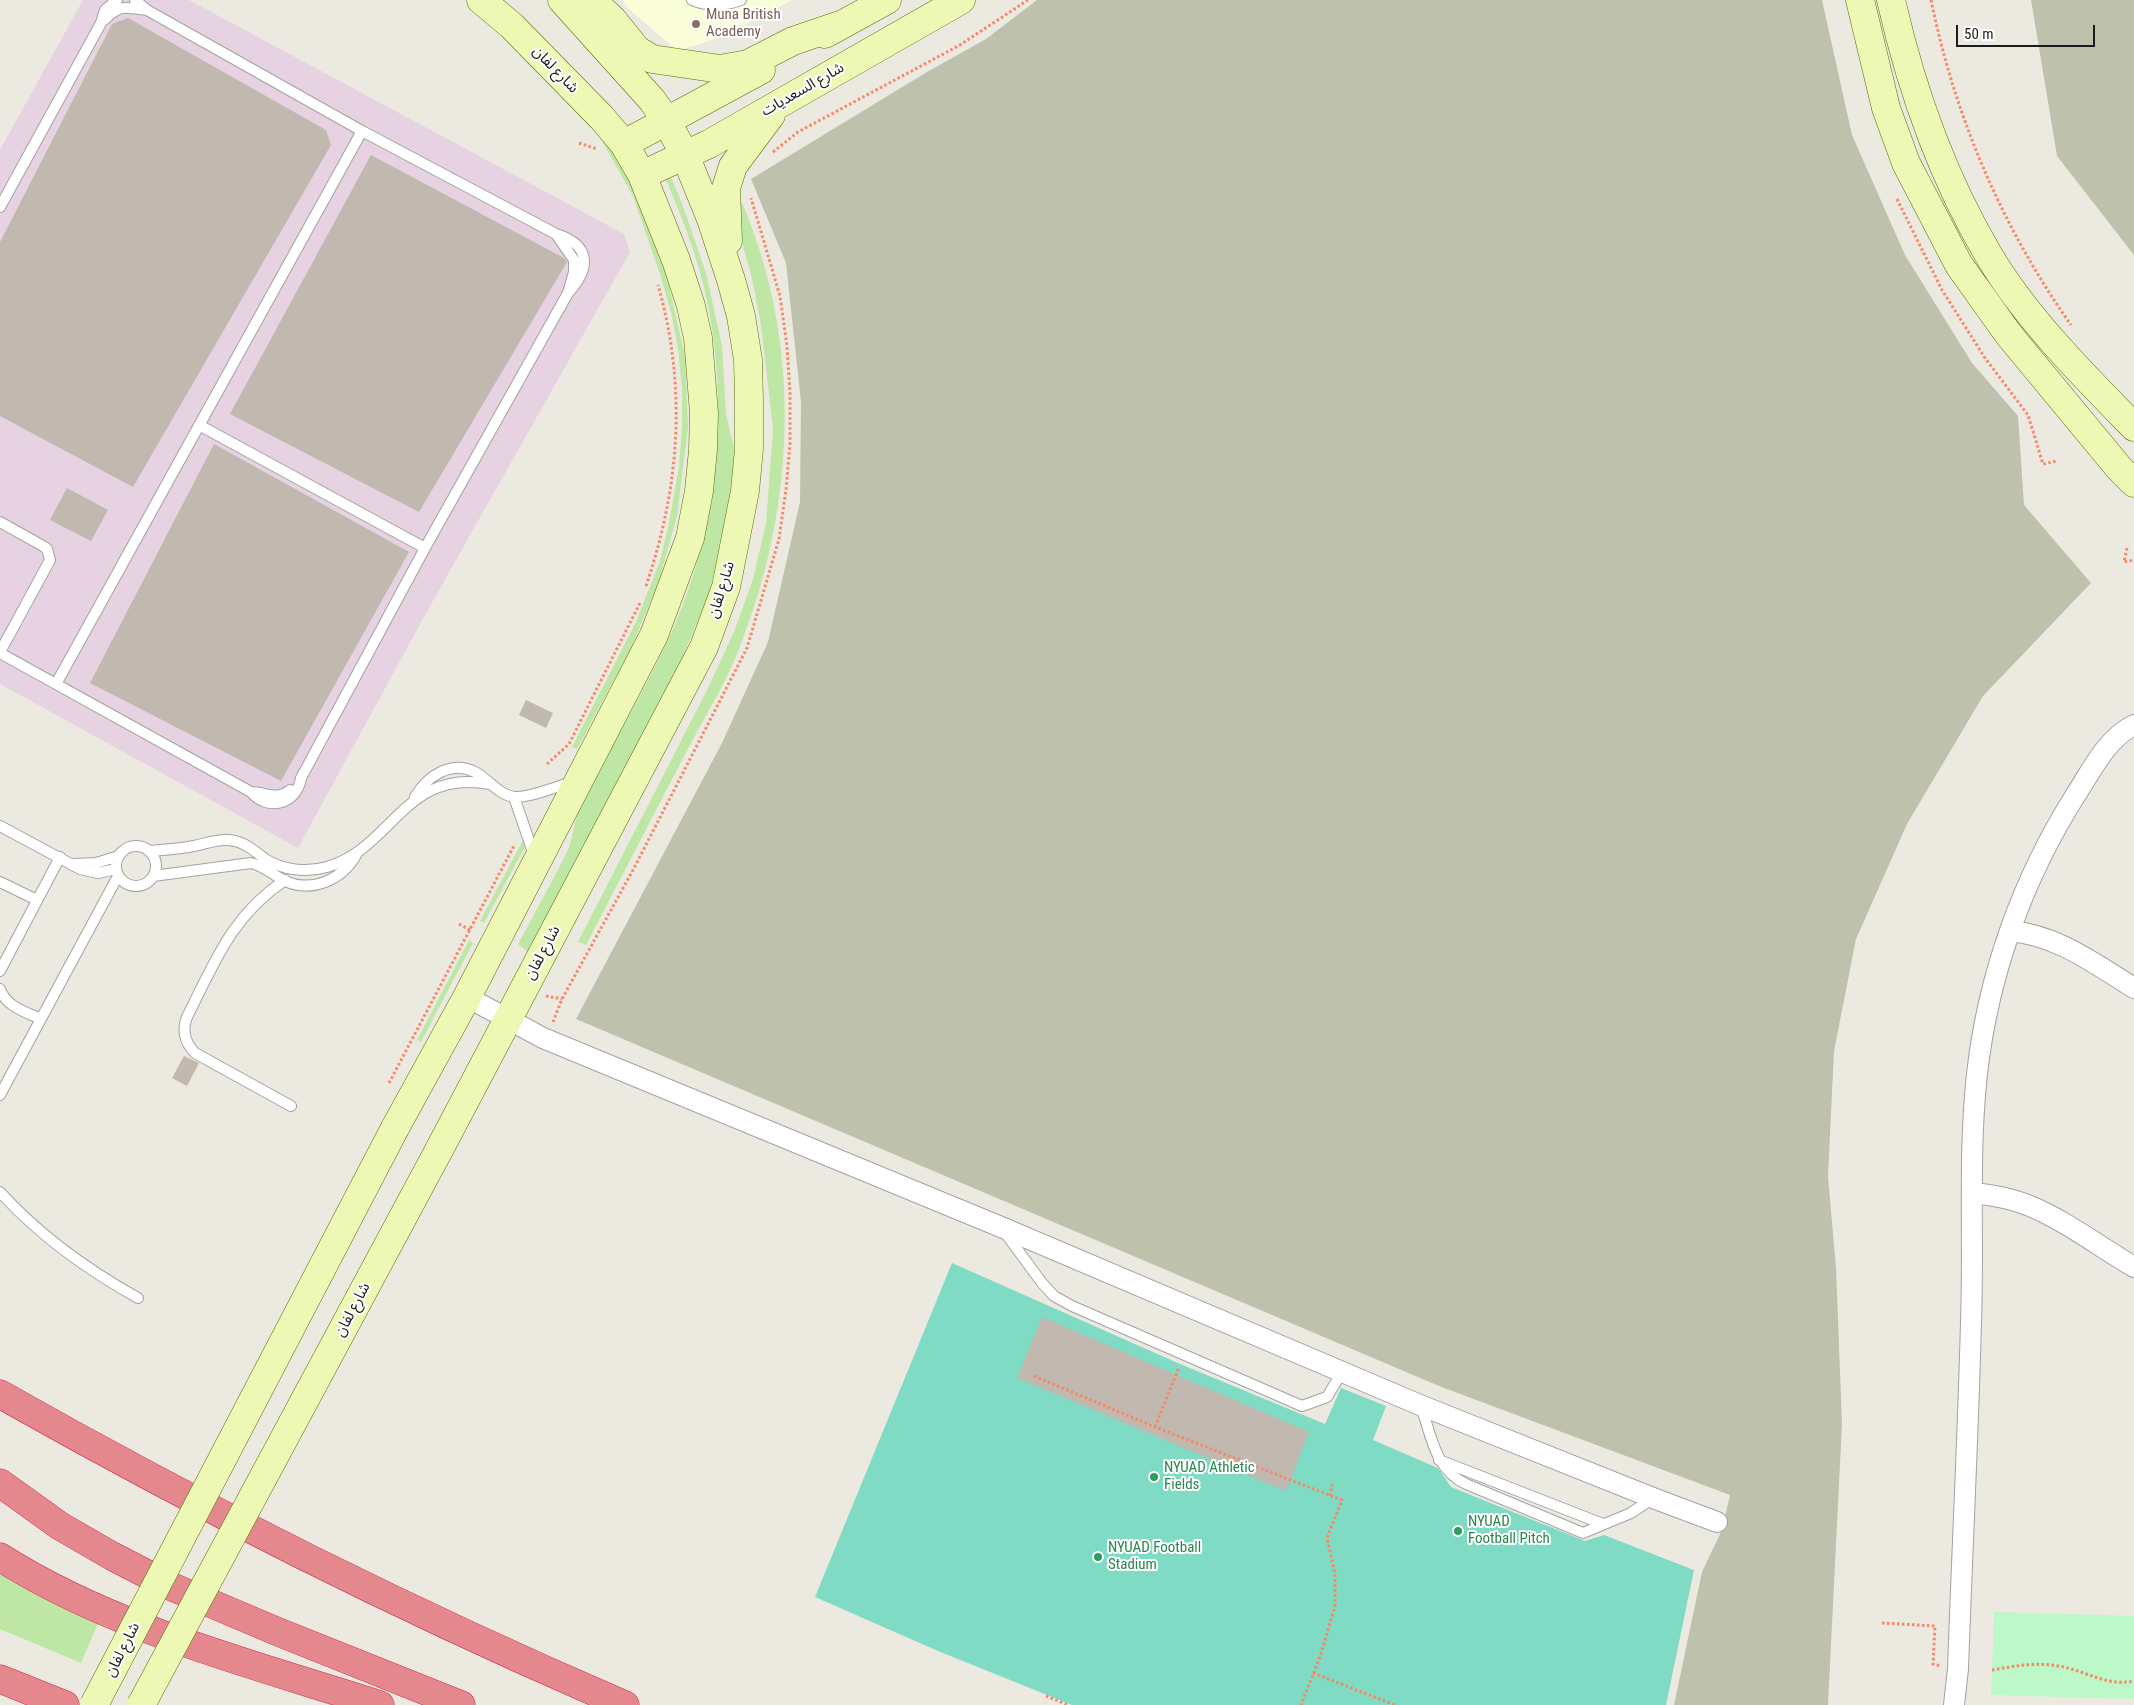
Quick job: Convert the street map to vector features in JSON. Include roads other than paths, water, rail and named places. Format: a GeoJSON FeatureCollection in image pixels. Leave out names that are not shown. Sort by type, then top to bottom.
{"type":"FeatureCollection","features":[{"type":"Feature","properties":{"kind":"highway"},"geometry":{"type":"LineString","coordinates":[[0,1394],[109,1456],[308,1559],[485,1643],[625,1705]]}},
{"type":"Feature","properties":{"kind":"highway"},"geometry":{"type":"LineString","coordinates":[[0,1483],[60,1526],[170,1586],[276,1631],[461,1705]]}},
{"type":"Feature","properties":{"kind":"highway"},"geometry":{"type":"LineString","coordinates":[[0,1557],[88,1605],[169,1637],[380,1705]]}},
{"type":"Feature","properties":{"kind":"highway"},"geometry":{"type":"LineString","coordinates":[[0,1679],[65,1705]]}},
{"type":"Feature","properties":{"kind":"street","name":"شارع لفان"},"geometry":{"type":"LineString","coordinates":[[94,1705],[395,1128],[467,997],[581,778],[654,635],[690,538],[699,491],[704,413],[698,338],[676,260],[642,175],[613,147],[602,118],[512,26],[481,0]]}},
{"type":"Feature","properties":{"kind":"street"},"geometry":{"type":"LineString","coordinates":[[613,147],[696,107],[887,0]]}},
{"type":"Feature","properties":{"kind":"street","name":"شارع السعديات"},"geometry":{"type":"LineString","coordinates":[[642,175],[710,144],[961,0]]}},
{"type":"Feature","properties":{"kind":"street"},"geometry":{"type":"LineString","coordinates":[[1860,0],[1886,108],[1906,163],[1958,265],[2009,335],[2129,468]]}},
{"type":"Feature","properties":{"kind":"street"},"geometry":{"type":"LineString","coordinates":[[1891,0],[1908,66],[1934,138],[1959,199],[1989,255],[2026,307],[2134,428]]}},
{"type":"Feature","properties":{"kind":"street"},"geometry":{"type":"LineString","coordinates":[[563,1],[652,100],[666,120]]}},
{"type":"Feature","properties":{"kind":"street"},"geometry":{"type":"LineString","coordinates":[[563,1],[583,1],[600,8],[613,20],[637,50],[652,59],[720,69],[748,64],[793,41],[840,26]]}},
{"type":"Feature","properties":{"kind":"street"},"geometry":{"type":"LineString","coordinates":[[731,280],[726,222],[726,188],[733,166],[778,106]]}},
{"type":"Feature","properties":{"kind":"street","name":"شارع لفان"},"geometry":{"type":"LineString","coordinates":[[141,1705],[439,1150],[704,647],[726,587],[745,491],[749,449],[748,360],[741,316],[711,219],[685,155],[666,120]]}},
{"type":"Feature","properties":{"kind":"street"},"geometry":{"type":"LineString","coordinates":[[1954,1705],[1958,1669],[1971,1320],[1974,1122],[1977,1074],[1987,1010],[1997,970],[2010,931],[2038,864],[2066,810],[2112,740],[2134,724]]}},
{"type":"Feature","properties":{"kind":"street"},"geometry":{"type":"LineString","coordinates":[[2010,931],[2025,932],[2054,940],[2134,988]]}},
{"type":"Feature","properties":{"kind":"street"},"geometry":{"type":"LineString","coordinates":[[467,997],[543,1038],[1001,1227],[1420,1405],[1717,1522]]}},
{"type":"Feature","properties":{"kind":"street"},"geometry":{"type":"LineString","coordinates":[[1973,1193],[2007,1198],[2029,1206],[2046,1214],[2134,1268]]}},
{"type":"Feature","properties":{"kind":"lane"},"geometry":{"type":"LineString","coordinates":[[0,207],[106,10],[117,0]]}},
{"type":"Feature","properties":{"kind":"lane"},"geometry":{"type":"LineString","coordinates":[[0,522],[43,546],[50,554],[47,565],[0,652],[251,792],[280,796],[289,791],[301,778],[425,548],[568,293],[574,272],[574,260],[556,234],[362,131],[148,10],[135,0]]}},
{"type":"Feature","properties":{"kind":"lane"},"geometry":{"type":"LineString","coordinates":[[692,0],[702,5],[728,5],[742,0]]}},
{"type":"Feature","properties":{"kind":"lane"},"geometry":{"type":"LineString","coordinates":[[101,22],[119,8],[129,7],[148,10]]}},
{"type":"Feature","properties":{"kind":"lane"},"geometry":{"type":"LineString","coordinates":[[56,684],[362,131]]}},
{"type":"Feature","properties":{"kind":"lane"},"geometry":{"type":"LineString","coordinates":[[200,425],[425,548]]}},
{"type":"Feature","properties":{"kind":"lane"},"geometry":{"type":"LineString","coordinates":[[514,797],[548,789],[581,778]]}},
{"type":"Feature","properties":{"kind":"lane"},"geometry":{"type":"LineString","coordinates":[[73,864],[96,863],[119,856],[129,847],[136,846],[149,851],[182,848],[218,840],[228,840],[247,845],[260,861],[285,880],[305,886],[324,882],[341,873],[359,850],[413,801],[431,790],[450,783],[463,781],[490,784],[514,797],[525,823],[536,863]]}},
{"type":"Feature","properties":{"kind":"lane"},"geometry":{"type":"LineString","coordinates":[[0,826],[89,872],[117,872]]}},
{"type":"Feature","properties":{"kind":"lane"},"geometry":{"type":"LineString","coordinates":[[153,876],[260,861],[286,868],[312,870],[337,864],[359,850]]}},
{"type":"Feature","properties":{"kind":"lane"},"geometry":{"type":"LineString","coordinates":[[117,872],[122,881],[135,886],[148,882],[153,876],[155,863],[149,851]]}},
{"type":"Feature","properties":{"kind":"lane"},"geometry":{"type":"LineString","coordinates":[[0,1095],[117,872],[119,856]]}},
{"type":"Feature","properties":{"kind":"lane"},"geometry":{"type":"LineString","coordinates":[[0,970],[60,857]]}},
{"type":"Feature","properties":{"kind":"lane"},"geometry":{"type":"LineString","coordinates":[[285,880],[257,901],[234,927],[188,1012],[184,1027],[186,1042],[195,1054],[291,1106]]}},
{"type":"Feature","properties":{"kind":"lane"},"geometry":{"type":"LineString","coordinates":[[0,882],[37,900]]}},
{"type":"Feature","properties":{"kind":"lane"},"geometry":{"type":"LineString","coordinates":[[0,990],[7,1001],[13,1006],[41,1019]]}},
{"type":"Feature","properties":{"kind":"lane"},"geometry":{"type":"LineString","coordinates":[[0,1192],[36,1228],[60,1248],[104,1279],[138,1298]]}},
{"type":"Feature","properties":{"kind":"lane"},"geometry":{"type":"LineString","coordinates":[[1001,1227],[1042,1283],[1054,1296],[1072,1306],[1302,1406],[1326,1397],[1342,1372]]}},
{"type":"Feature","properties":{"kind":"lane"},"geometry":{"type":"LineString","coordinates":[[1420,1405],[1439,1460],[1450,1475],[1582,1533],[1631,1513],[1653,1498]]}},
{"type":"Feature","properties":{"kind":"lane"},"geometry":{"type":"LineString","coordinates":[[1439,1460],[1603,1524]]}},
{"type":"Feature","properties":{"kind":"place","name":"Muna British Academy"},"geometry":{"type":"Point","coordinates":[696,24]}},
{"type":"Feature","properties":{"kind":"place","name":"NYUAD Athletic Fields"},"geometry":{"type":"Point","coordinates":[1154,1477]}},
{"type":"Feature","properties":{"kind":"place","name":"NYUAD Football Pitch"},"geometry":{"type":"Point","coordinates":[1458,1531]}},
{"type":"Feature","properties":{"kind":"place","name":"NYUAD Football Stadium"},"geometry":{"type":"Point","coordinates":[1098,1557]}}]}
